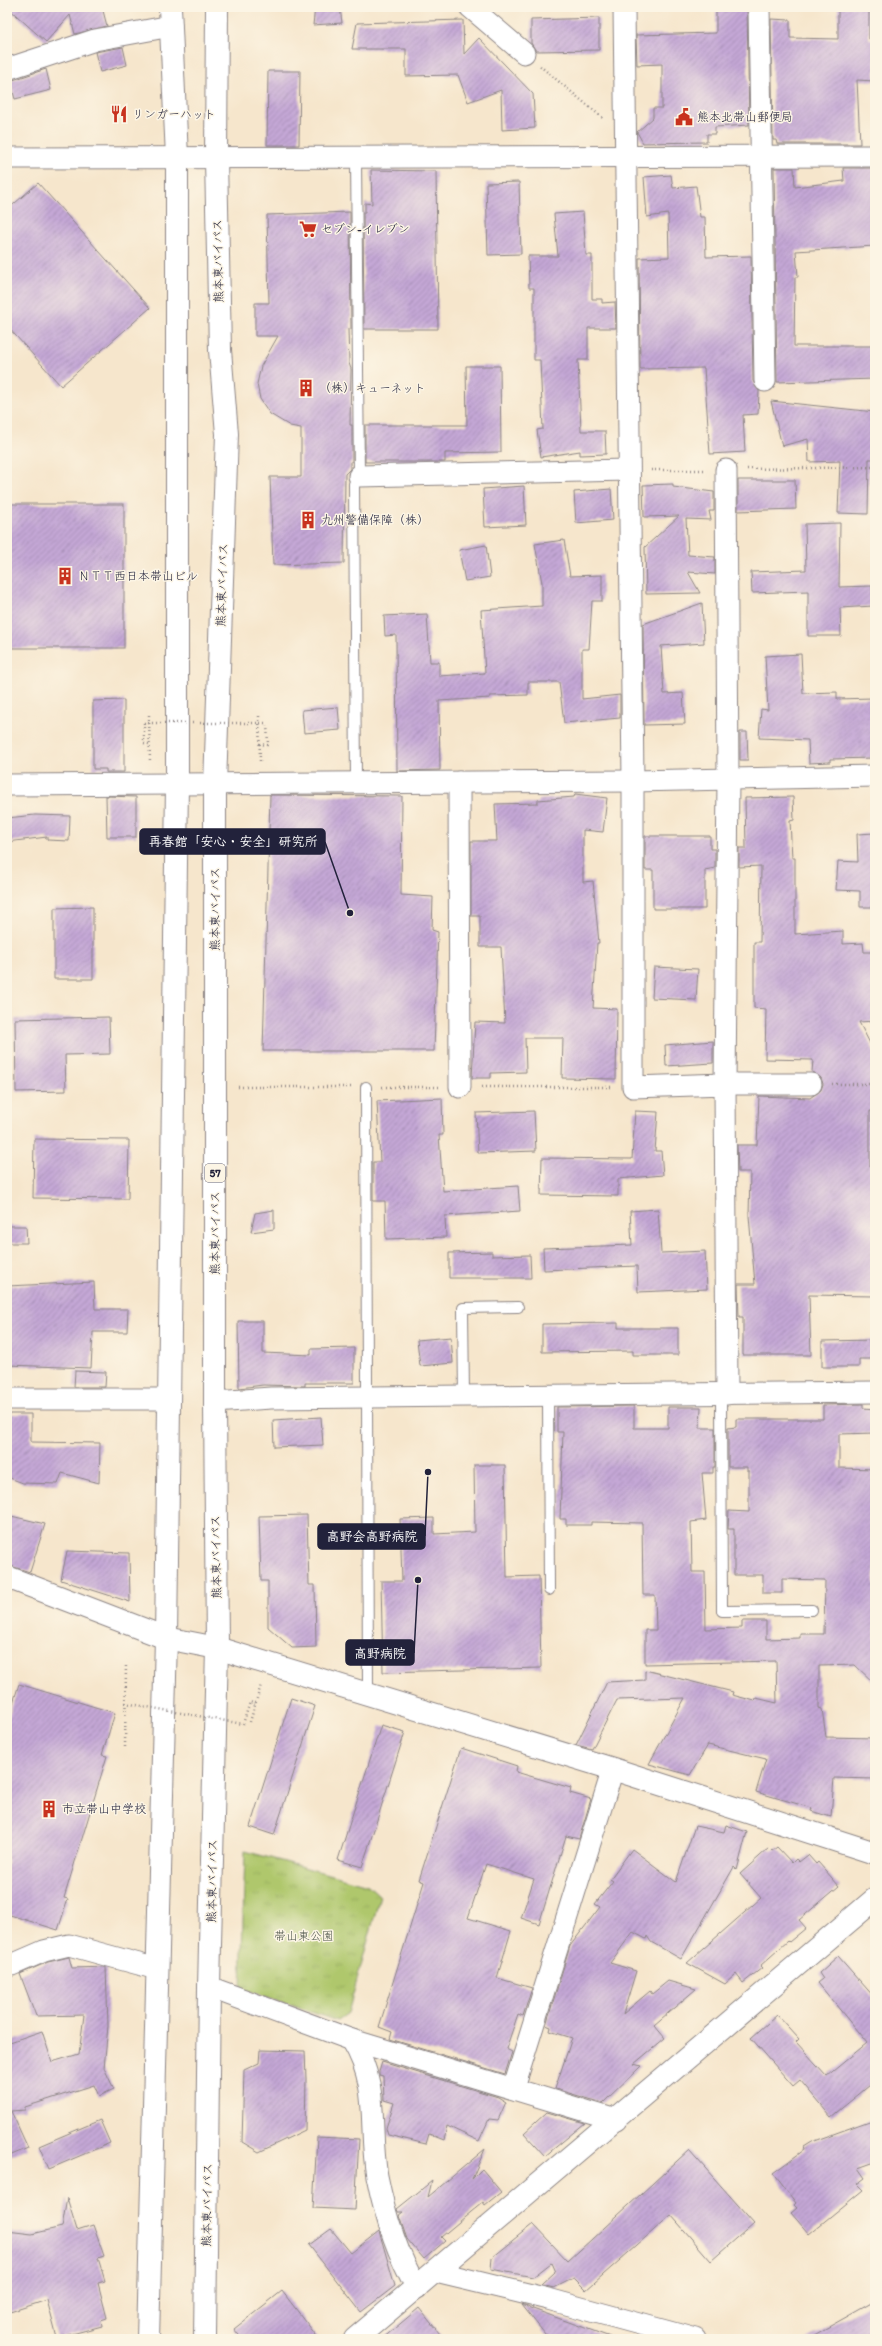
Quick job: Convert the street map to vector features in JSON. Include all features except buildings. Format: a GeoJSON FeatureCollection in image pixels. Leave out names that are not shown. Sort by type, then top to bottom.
{"type":"FeatureCollection","features":[{"type":"Feature","properties":{"kind":"main road","name":"熊本東バイパス"},"geometry":{"type":"LineString","coordinates":[[205,2339],[209,1986],[217,1648],[215,1402],[215,785],[227,434],[220,350],[216,159],[217,7]]}},
{"type":"Feature","properties":{"kind":"main road"},"geometry":{"type":"LineString","coordinates":[[148,2339],[166,1638],[177,784],[177,157],[170,16]]}},
{"type":"Feature","properties":{"kind":"main road"},"geometry":{"type":"LineString","coordinates":[[7,1577],[166,1638],[217,1648],[612,1769],[875,1853]]}},
{"type":"Feature","properties":{"kind":"main road"},"geometry":{"type":"LineString","coordinates":[[355,2339],[616,2120],[875,1899]]}},
{"type":"Feature","properties":{"kind":"street"},"geometry":{"type":"LineString","coordinates":[[470,7],[524,53]]}},
{"type":"Feature","properties":{"kind":"street"},"geometry":{"type":"LineString","coordinates":[[624,7],[628,470],[633,782],[633,1087],[725,1084],[811,1084]]}},
{"type":"Feature","properties":{"kind":"street"},"geometry":{"type":"LineString","coordinates":[[759,7],[760,156],[765,381]]}},
{"type":"Feature","properties":{"kind":"street"},"geometry":{"type":"LineString","coordinates":[[7,69],[170,16]]}},
{"type":"Feature","properties":{"kind":"street"},"geometry":{"type":"LineString","coordinates":[[7,158],[177,157],[216,159],[875,156]]}},
{"type":"Feature","properties":{"kind":"street"},"geometry":{"type":"LineString","coordinates":[[359,476],[628,470]]}},
{"type":"Feature","properties":{"kind":"street"},"geometry":{"type":"LineString","coordinates":[[724,1394],[728,779],[726,470]]}},
{"type":"Feature","properties":{"kind":"street"},"geometry":{"type":"LineString","coordinates":[[7,785],[633,782],[875,776]]}},
{"type":"Feature","properties":{"kind":"street"},"geometry":{"type":"LineString","coordinates":[[459,782],[460,1087]]}},
{"type":"Feature","properties":{"kind":"street"},"geometry":{"type":"LineString","coordinates":[[215,1402],[271,1398],[875,1392]]}},
{"type":"Feature","properties":{"kind":"street"},"geometry":{"type":"LineString","coordinates":[[7,1399],[169,1399]]}},
{"type":"Feature","properties":{"kind":"street"},"geometry":{"type":"LineString","coordinates":[[514,2087],[612,1769]]}},
{"type":"Feature","properties":{"kind":"street"},"geometry":{"type":"LineString","coordinates":[[7,1966],[44,1951],[69,1945],[157,1969]]}},
{"type":"Feature","properties":{"kind":"street"},"geometry":{"type":"LineString","coordinates":[[209,1986],[352,2040],[514,2087],[616,2120]]}},
{"type":"Feature","properties":{"kind":"street"},"geometry":{"type":"LineString","coordinates":[[352,2040],[362,2056],[368,2076],[373,2102],[377,2176],[389,2222],[398,2253],[417,2288]]}},
{"type":"Feature","properties":{"kind":"street"},"geometry":{"type":"LineString","coordinates":[[436,2272],[695,2339]]}},
{"type":"Feature","properties":{"kind":"lane"},"geometry":{"type":"LineString","coordinates":[[356,158],[359,476],[354,484],[356,784]]}},
{"type":"Feature","properties":{"kind":"lane"},"geometry":{"type":"LineString","coordinates":[[366,1087],[368,1694]]}},
{"type":"Feature","properties":{"kind":"lane"},"geometry":{"type":"LineString","coordinates":[[464,1396],[463,1308],[518,1306]]}},
{"type":"Feature","properties":{"kind":"lane"},"geometry":{"type":"LineString","coordinates":[[724,1394],[722,1610],[812,1610]]}},
{"type":"Feature","properties":{"kind":"lane"},"geometry":{"type":"LineString","coordinates":[[548,1396],[549,1590]]}},
{"type":"Feature","properties":{"kind":"path"},"geometry":{"type":"LineString","coordinates":[[524,53],[625,136]]}},
{"type":"Feature","properties":{"kind":"path"},"geometry":{"type":"LineString","coordinates":[[628,470],[875,467]]}},
{"type":"Feature","properties":{"kind":"path"},"geometry":{"type":"LineString","coordinates":[[149,715],[150,761]]}},
{"type":"Feature","properties":{"kind":"path"},"geometry":{"type":"LineString","coordinates":[[259,716],[260,764]]}},
{"type":"Feature","properties":{"kind":"path"},"geometry":{"type":"LineString","coordinates":[[150,744],[144,743],[144,723],[267,723],[268,745],[259,744]]}},
{"type":"Feature","properties":{"kind":"path"},"geometry":{"type":"LineString","coordinates":[[811,1084],[875,1084]]}},
{"type":"Feature","properties":{"kind":"path"},"geometry":{"type":"LineString","coordinates":[[215,1087],[633,1087]]}},
{"type":"Feature","properties":{"kind":"path"},"geometry":{"type":"LineString","coordinates":[[125,1747],[126,1663]]}},
{"type":"Feature","properties":{"kind":"path"},"geometry":{"type":"LineString","coordinates":[[250,1722],[261,1684]]}},
{"type":"Feature","properties":{"kind":"path"},"geometry":{"type":"LineString","coordinates":[[126,1703],[243,1724],[250,1702],[255,1704]]}},
{"type":"Feature","properties":{"kind":"green space","name":"帯山東公園"},"geometry":{"type":"Polygon","coordinates":[[[245,1851],[368,1885],[380,1896],[348,2013],[337,2021],[241,1988],[245,1851]]]}},
{"type":"Feature","properties":{"kind":"place","name":"リンガーハット"},"geometry":{"type":"Point","coordinates":[119,114]}},
{"type":"Feature","properties":{"kind":"place","name":"熊本北帯山郵便局"},"geometry":{"type":"Point","coordinates":[684,117]}},
{"type":"Feature","properties":{"kind":"place","name":"セブン-イレブン"},"geometry":{"type":"Point","coordinates":[308,229]}},
{"type":"Feature","properties":{"kind":"place","name":"（株）キューネット"},"geometry":{"type":"Point","coordinates":[306,388]}},
{"type":"Feature","properties":{"kind":"place","name":"九州警備保障（株）"},"geometry":{"type":"Point","coordinates":[308,520]}},
{"type":"Feature","properties":{"kind":"place","name":"ＮＴＴ西日本帯山ビル"},"geometry":{"type":"Point","coordinates":[65,576]}},
{"type":"Feature","properties":{"kind":"place","name":"再春館「安心・安全」研究所"},"geometry":{"type":"Point","coordinates":[350,913]}},
{"type":"Feature","properties":{"kind":"place","name":"高野会高野病院"},"geometry":{"type":"Point","coordinates":[428,1472]}},
{"type":"Feature","properties":{"kind":"place","name":"高野病院"},"geometry":{"type":"Point","coordinates":[418,1580]}},
{"type":"Feature","properties":{"kind":"place","name":"市立帯山中学校"},"geometry":{"type":"Point","coordinates":[49,1809]}}]}
